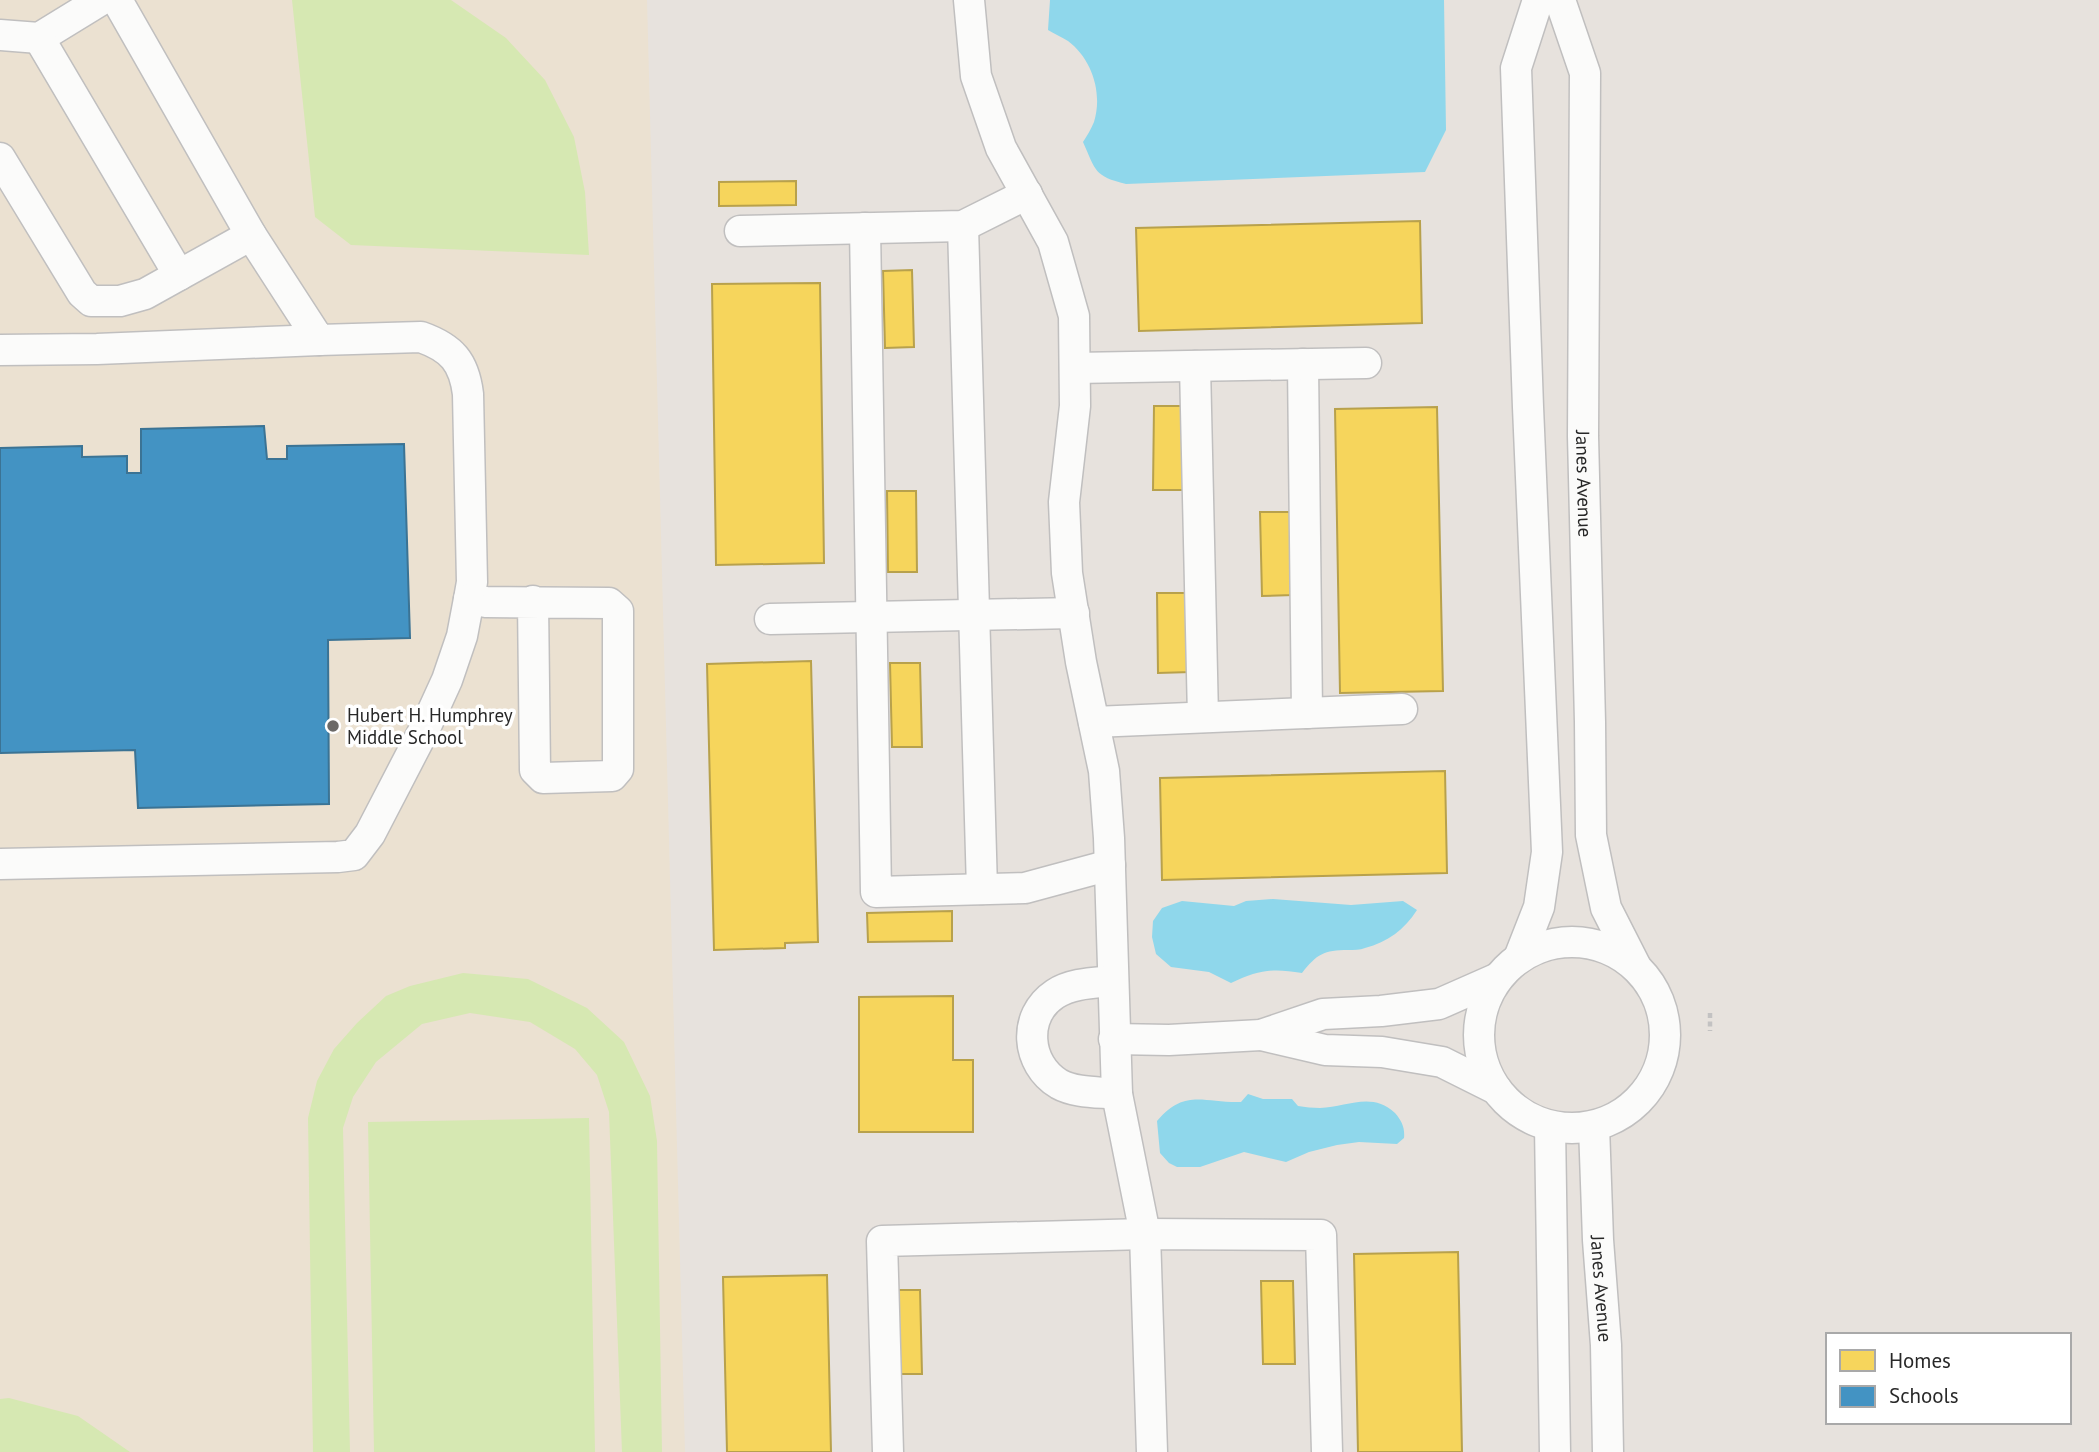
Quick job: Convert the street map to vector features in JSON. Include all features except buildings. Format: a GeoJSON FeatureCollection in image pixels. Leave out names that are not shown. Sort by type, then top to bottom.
{"type":"FeatureCollection","features":[{"type":"Feature","properties":{"kind":"street"},"geometry":{"type":"LineString","coordinates":[[0,35],[39,38],[101,0]]}},
{"type":"Feature","properties":{"kind":"street"},"geometry":{"type":"LineString","coordinates":[[117,0],[251,235],[319,340]]}},
{"type":"Feature","properties":{"kind":"street"},"geometry":{"type":"LineString","coordinates":[[969,0],[976,76],[1000,148],[1053,242],[1074,316],[1075,406],[1065,502],[1067,573],[1104,771],[1110,865],[1117,1094],[1145,1234],[1152,1452]]}},
{"type":"Feature","properties":{"kind":"street","name":"Janes Avenue"},"geometry":{"type":"LineString","coordinates":[[1519,958],[1539,907],[1548,852],[1516,68],[1538,0]]}},
{"type":"Feature","properties":{"kind":"street","name":"Janes Avenue"},"geometry":{"type":"LineString","coordinates":[[1560,0],[1585,73],[1583,436],[1591,835],[1606,908],[1635,965],[1656,992],[1666,1024],[1663,1058],[1649,1088],[1625,1112],[1594,1126],[1550,1126],[1520,1112],[1496,1088],[1483,1063],[1478,1033],[1483,1004],[1498,978],[1519,958],[1547,944],[1578,942],[1609,948],[1635,965]]}},
{"type":"Feature","properties":{"kind":"street"},"geometry":{"type":"LineString","coordinates":[[39,38],[179,275]]}},
{"type":"Feature","properties":{"kind":"street"},"geometry":{"type":"LineString","coordinates":[[0,159],[82,293],[91,301],[120,301],[145,294],[251,235]]}},
{"type":"Feature","properties":{"kind":"street"},"geometry":{"type":"LineString","coordinates":[[740,231],[963,226],[1027,194]]}},
{"type":"Feature","properties":{"kind":"street"},"geometry":{"type":"LineString","coordinates":[[963,226],[982,889]]}},
{"type":"Feature","properties":{"kind":"street"},"geometry":{"type":"LineString","coordinates":[[865,228],[876,892],[1025,888],[1110,865]]}},
{"type":"Feature","properties":{"kind":"street"},"geometry":{"type":"LineString","coordinates":[[0,350],[421,337],[437,342],[452,353],[466,378],[472,582],[462,636],[447,680],[370,834],[354,855],[0,864]]}},
{"type":"Feature","properties":{"kind":"street"},"geometry":{"type":"LineString","coordinates":[[1075,368],[1366,363]]}},
{"type":"Feature","properties":{"kind":"street"},"geometry":{"type":"LineString","coordinates":[[1303,364],[1307,713]]}},
{"type":"Feature","properties":{"kind":"street"},"geometry":{"type":"LineString","coordinates":[[1195,366],[1203,717]]}},
{"type":"Feature","properties":{"kind":"street"},"geometry":{"type":"LineString","coordinates":[[469,599],[486,602],[533,601],[609,603],[618,611],[618,769],[612,776],[543,778],[535,770],[533,601]]}},
{"type":"Feature","properties":{"kind":"street"},"geometry":{"type":"LineString","coordinates":[[770,618],[1073,613]]}},
{"type":"Feature","properties":{"kind":"street"},"geometry":{"type":"LineString","coordinates":[[1094,722],[1402,709]]}},
{"type":"Feature","properties":{"kind":"street"},"geometry":{"type":"LineString","coordinates":[[1114,1039],[1168,1040],[1261,1035],[1323,1014],[1439,1004],[1498,978]]}},
{"type":"Feature","properties":{"kind":"street"},"geometry":{"type":"LineString","coordinates":[[1112,981],[1071,986],[1055,994],[1041,1007],[1033,1023],[1031,1041],[1036,1059],[1046,1074],[1060,1085],[1078,1090],[1117,1094]]}},
{"type":"Feature","properties":{"kind":"street"},"geometry":{"type":"LineString","coordinates":[[1261,1035],[1325,1050],[1382,1052],[1442,1062],[1496,1088]]}},
{"type":"Feature","properties":{"kind":"street"},"geometry":{"type":"LineString","coordinates":[[1550,1126],[1555,1452]]}},
{"type":"Feature","properties":{"kind":"street","name":"Janes Avenue"},"geometry":{"type":"LineString","coordinates":[[1594,1126],[1598,1240],[1606,1345],[1608,1452]]}},
{"type":"Feature","properties":{"kind":"street"},"geometry":{"type":"LineString","coordinates":[[888,1452],[882,1241],[1145,1234],[1321,1235],[1327,1452]]}},
{"type":"Feature","properties":{"kind":"path"},"geometry":{"type":"LineString","coordinates":[[1710,1013],[1710,1031]]}},
{"type":"Feature","properties":{"kind":"shaded area","name":"Hubert H. Humphrey Middle School"},"geometry":{"type":"Polygon","coordinates":[[[0,0],[647,0],[685,1452],[0,1452],[0,0]]]}},
{"type":"Feature","properties":{"kind":"green space"},"geometry":{"type":"Polygon","coordinates":[[[292,0],[451,0],[506,38],[545,80],[574,137],[585,192],[589,255],[351,245],[315,217],[292,0]]]}},
{"type":"Feature","properties":{"kind":"green space"},"geometry":{"type":"Polygon","coordinates":[[[463,973],[528,979],[587,1008],[624,1042],[650,1096],[657,1141],[662,1452],[622,1452],[609,1112],[597,1075],[575,1049],[530,1022],[470,1013],[422,1024],[376,1062],[353,1097],[343,1128],[350,1452],[313,1452],[308,1118],[317,1081],[334,1049],[386,996],[410,986],[463,973]]]}},
{"type":"Feature","properties":{"kind":"green space"},"geometry":{"type":"Polygon","coordinates":[[[589,1118],[595,1452],[374,1452],[368,1122],[589,1118]]]}},
{"type":"Feature","properties":{"kind":"green space"},"geometry":{"type":"Polygon","coordinates":[[[9,1398],[78,1416],[130,1452],[0,1452],[0,1399],[9,1398]]]}},
{"type":"Feature","properties":{"kind":"water"},"geometry":{"type":"Polygon","coordinates":[[[1050,0],[1444,0],[1446,130],[1425,172],[1126,184],[1115,181],[1097,171],[1083,142],[1094,122],[1096,88],[1089,67],[1076,48],[1048,30],[1050,0]]]}},
{"type":"Feature","properties":{"kind":"water"},"geometry":{"type":"Polygon","coordinates":[[[1273,899],[1351,905],[1403,901],[1417,910],[1407,924],[1388,939],[1361,949],[1327,952],[1312,961],[1302,973],[1266,971],[1231,983],[1209,972],[1171,967],[1156,954],[1152,937],[1153,921],[1162,908],[1182,901],[1234,906],[1246,901],[1273,899]]]}},
{"type":"Feature","properties":{"kind":"water"},"geometry":{"type":"Polygon","coordinates":[[[1248,1094],[1263,1099],[1292,1099],[1298,1106],[1315,1108],[1368,1101],[1377,1103],[1395,1113],[1401,1122],[1404,1138],[1397,1144],[1359,1142],[1337,1145],[1309,1152],[1286,1162],[1244,1152],[1200,1167],[1177,1167],[1160,1153],[1157,1121],[1177,1104],[1195,1100],[1241,1102],[1248,1094]]]}},
{"type":"Feature","properties":{"kind":"place","name":"Hubert H. Humphrey Middle School"},"geometry":{"type":"Point","coordinates":[333,726]}}]}
